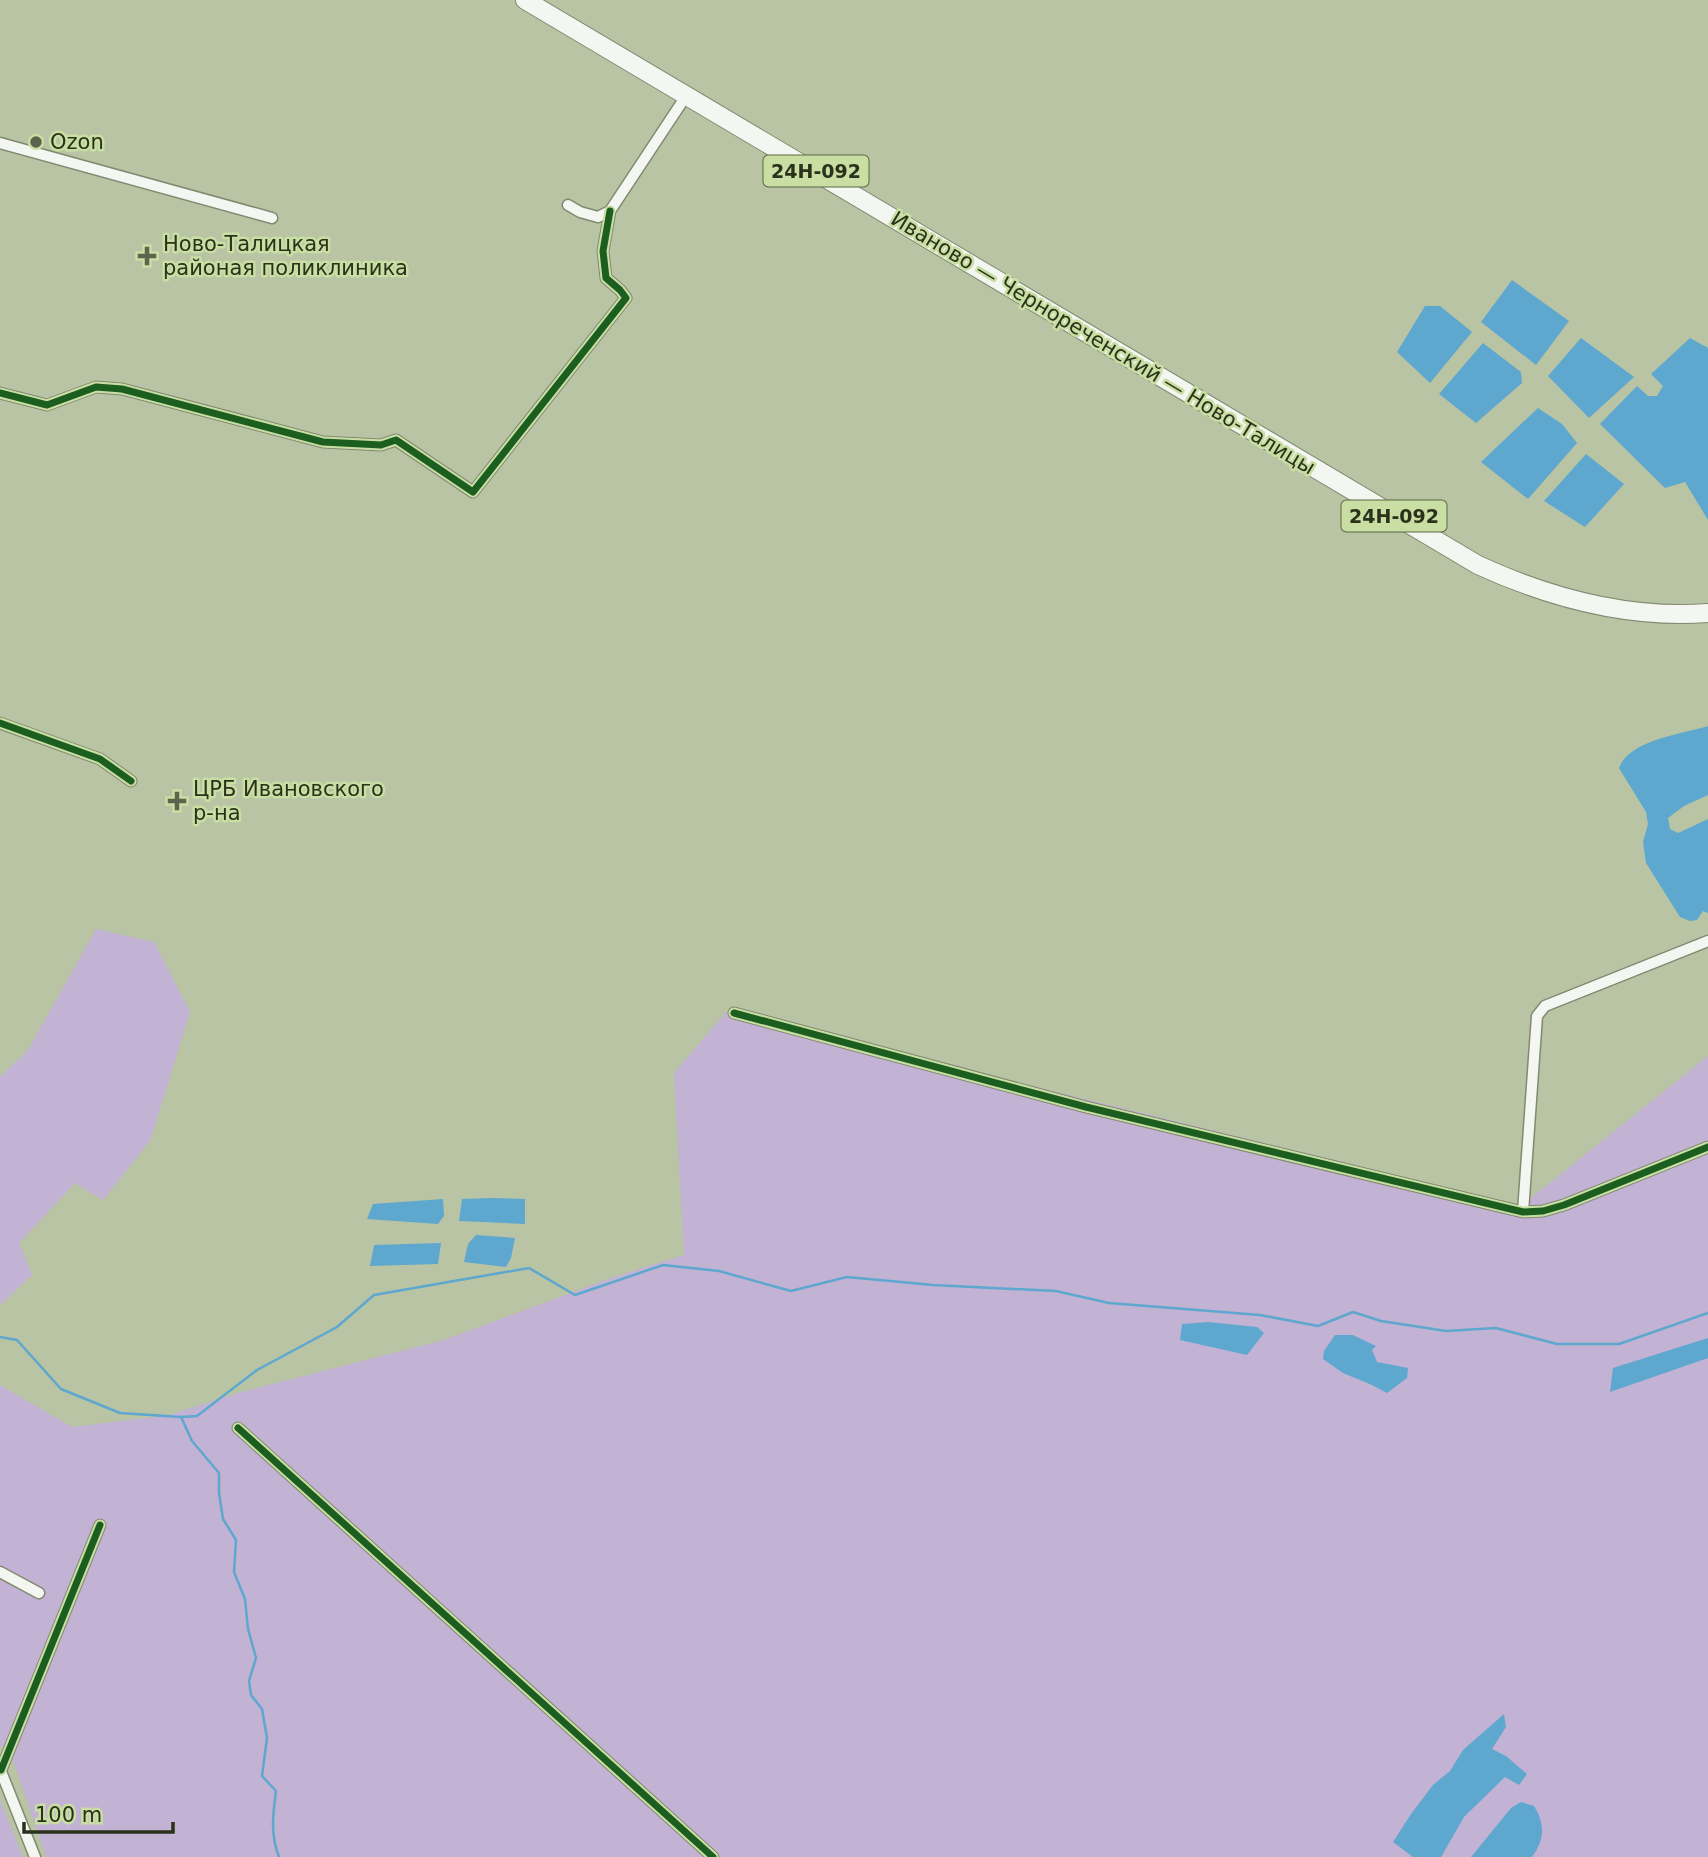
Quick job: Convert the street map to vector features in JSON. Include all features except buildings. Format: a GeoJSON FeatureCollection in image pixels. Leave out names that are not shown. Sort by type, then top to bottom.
{"type":"FeatureCollection","features":[{"type":"Feature","properties":{"kind":"main road","name":"Иваново — Чернореченский — Ново-Талицы"},"geometry":{"type":"LineString","coordinates":[[525,0],[1478,565],[1521,584],[1588,604],[1624,610],[1708,613]]}},
{"type":"Feature","properties":{"kind":"street"},"geometry":{"type":"LineString","coordinates":[[0,393],[47,405],[96,387],[122,389],[323,442],[381,445],[397,440],[473,492],[625,298],[606,278],[604,251],[610,211],[686,96]]}},
{"type":"Feature","properties":{"kind":"street"},"geometry":{"type":"LineString","coordinates":[[0,143],[272,218]]}},
{"type":"Feature","properties":{"kind":"street"},"geometry":{"type":"LineString","coordinates":[[568,205],[598,217],[610,211]]}},
{"type":"Feature","properties":{"kind":"street"},"geometry":{"type":"LineString","coordinates":[[0,723],[100,759],[131,781]]}},
{"type":"Feature","properties":{"kind":"street"},"geometry":{"type":"LineString","coordinates":[[1522,1212],[1537,1016],[1545,1006],[1708,942]]}},
{"type":"Feature","properties":{"kind":"street"},"geometry":{"type":"LineString","coordinates":[[734,1013],[1086,1107],[1522,1212],[1564,1205],[1708,1147]]}},
{"type":"Feature","properties":{"kind":"street"},"geometry":{"type":"LineString","coordinates":[[238,1428],[713,1857]]}},
{"type":"Feature","properties":{"kind":"street"},"geometry":{"type":"LineString","coordinates":[[35,1857],[1,1769],[100,1525]]}},
{"type":"Feature","properties":{"kind":"street"},"geometry":{"type":"LineString","coordinates":[[0,1572],[39,1593]]}},
{"type":"Feature","properties":{"kind":"shaded area"},"geometry":{"type":"Polygon","coordinates":[[[96,929],[154,942],[190,1012],[150,1141],[103,1200],[75,1183],[19,1243],[32,1275],[0,1305],[0,1077],[28,1050],[96,929]]]}},
{"type":"Feature","properties":{"kind":"shaded area"},"geometry":{"type":"Polygon","coordinates":[[[727,1011],[1521,1206],[1708,1056],[1708,1857],[46,1857],[10,1751],[0,1746],[0,1385],[72,1427],[169,1415],[241,1392],[444,1340],[608,1279],[684,1255],[674,1073],[727,1011]]]}},
{"type":"Feature","properties":{"kind":"shaded area"},"geometry":{"type":"Polygon","coordinates":[[[0,1798],[2,1805],[23,1857],[0,1857],[0,1798]]]}},
{"type":"Feature","properties":{"kind":"water"},"geometry":{"type":"Polygon","coordinates":[[[1512,280],[1569,321],[1536,365],[1481,322],[1512,280]]]}},
{"type":"Feature","properties":{"kind":"water"},"geometry":{"type":"Polygon","coordinates":[[[1425,306],[1440,306],[1472,332],[1430,383],[1397,352],[1425,306]]]}},
{"type":"Feature","properties":{"kind":"water"},"geometry":{"type":"Polygon","coordinates":[[[1581,338],[1634,377],[1589,418],[1548,376],[1581,338]]]}},
{"type":"Feature","properties":{"kind":"water"},"geometry":{"type":"Polygon","coordinates":[[[1690,338],[1708,348],[1708,520],[1685,482],[1665,488],[1600,424],[1637,386],[1648,396],[1657,396],[1663,386],[1651,374],[1690,338]]]}},
{"type":"Feature","properties":{"kind":"water"},"geometry":{"type":"Polygon","coordinates":[[[1483,343],[1521,372],[1522,383],[1476,423],[1439,394],[1483,343]]]}},
{"type":"Feature","properties":{"kind":"water"},"geometry":{"type":"Polygon","coordinates":[[[1538,408],[1562,424],[1577,443],[1528,499],[1481,462],[1538,408]]]}},
{"type":"Feature","properties":{"kind":"water"},"geometry":{"type":"Polygon","coordinates":[[[1586,454],[1624,484],[1585,527],[1544,501],[1586,454]]]}},
{"type":"Feature","properties":{"kind":"water"},"geometry":{"type":"Polygon","coordinates":[[[1708,726],[1708,795],[1684,806],[1668,818],[1670,829],[1678,833],[1708,819],[1708,913],[1703,911],[1697,920],[1690,921],[1680,917],[1646,863],[1643,842],[1648,824],[1646,812],[1619,768],[1625,758],[1645,745],[1708,726]]]}},
{"type":"Feature","properties":{"kind":"water"},"geometry":{"type":"Polygon","coordinates":[[[443,1199],[444,1216],[438,1224],[367,1219],[373,1204],[443,1199]]]}},
{"type":"Feature","properties":{"kind":"water"},"geometry":{"type":"Polygon","coordinates":[[[462,1199],[525,1199],[525,1224],[459,1221],[462,1199]]]}},
{"type":"Feature","properties":{"kind":"water"},"geometry":{"type":"Polygon","coordinates":[[[476,1235],[515,1238],[511,1258],[506,1267],[464,1262],[468,1244],[476,1235]]]}},
{"type":"Feature","properties":{"kind":"water"},"geometry":{"type":"Polygon","coordinates":[[[441,1243],[438,1264],[370,1266],[374,1245],[441,1243]]]}},
{"type":"Feature","properties":{"kind":"water"},"geometry":{"type":"Polygon","coordinates":[[[1208,1322],[1257,1327],[1264,1333],[1247,1355],[1180,1340],[1182,1324],[1208,1322]]]}},
{"type":"Feature","properties":{"kind":"water"},"geometry":{"type":"Polygon","coordinates":[[[1335,1335],[1353,1335],[1376,1346],[1372,1350],[1377,1362],[1408,1368],[1407,1378],[1387,1393],[1343,1373],[1323,1359],[1324,1351],[1335,1335]]]}},
{"type":"Feature","properties":{"kind":"water"},"geometry":{"type":"Polygon","coordinates":[[[1708,1338],[1708,1358],[1610,1392],[1613,1368],[1708,1338]]]}},
{"type":"Feature","properties":{"kind":"water"},"geometry":{"type":"Polygon","coordinates":[[[1504,1714],[1506,1727],[1492,1749],[1506,1756],[1527,1774],[1519,1785],[1505,1777],[1464,1817],[1441,1857],[1413,1857],[1393,1842],[1433,1785],[1450,1771],[1463,1750],[1504,1714]]]}},
{"type":"Feature","properties":{"kind":"water"},"geometry":{"type":"Polygon","coordinates":[[[1521,1802],[1534,1806],[1542,1825],[1541,1838],[1532,1857],[1471,1857],[1511,1808],[1521,1802]]]}},
{"type":"Feature","properties":{"kind":"waterway"},"geometry":{"type":"LineString","coordinates":[[0,1337],[17,1340],[61,1389],[120,1413],[181,1417],[197,1416],[257,1370],[337,1327],[374,1295],[529,1268],[575,1295],[663,1265],[719,1271],[791,1291],[847,1277],[933,1285],[1056,1291],[1109,1303],[1260,1315],[1318,1326],[1353,1312],[1381,1321],[1446,1331],[1496,1328],[1557,1344],[1619,1344],[1708,1313]]}},
{"type":"Feature","properties":{"kind":"waterway"},"geometry":{"type":"LineString","coordinates":[[181,1417],[192,1441],[219,1473],[223,1519],[236,1540],[234,1572],[245,1599],[248,1629],[256,1658],[249,1681],[251,1695],[262,1709],[267,1738],[262,1776],[276,1791],[273,1832],[279,1857]]}},
{"type":"Feature","properties":{"kind":"cycle path"},"geometry":{"type":"LineString","coordinates":[[0,393],[47,405],[96,387],[122,389],[323,442],[381,445],[396,440],[473,492],[626,298],[606,278],[603,251],[610,211]]}},
{"type":"Feature","properties":{"kind":"cycle path"},"geometry":{"type":"LineString","coordinates":[[0,723],[100,759],[131,781]]}},
{"type":"Feature","properties":{"kind":"cycle path"},"geometry":{"type":"LineString","coordinates":[[734,1013],[1086,1107],[1523,1212],[1543,1211],[1564,1205],[1708,1147]]}},
{"type":"Feature","properties":{"kind":"cycle path"},"geometry":{"type":"LineString","coordinates":[[238,1428],[713,1857]]}},
{"type":"Feature","properties":{"kind":"cycle path"},"geometry":{"type":"LineString","coordinates":[[1,1770],[100,1525]]}},
{"type":"Feature","properties":{"kind":"place","name":"Ozon"},"geometry":{"type":"Point","coordinates":[36,142]}},
{"type":"Feature","properties":{"kind":"place","name":"Ново-Талицкая районая поликлиника"},"geometry":{"type":"Point","coordinates":[147,256]}},
{"type":"Feature","properties":{"kind":"place","name":"ЦРБ Ивановского р-на"},"geometry":{"type":"Point","coordinates":[177,801]}}]}
